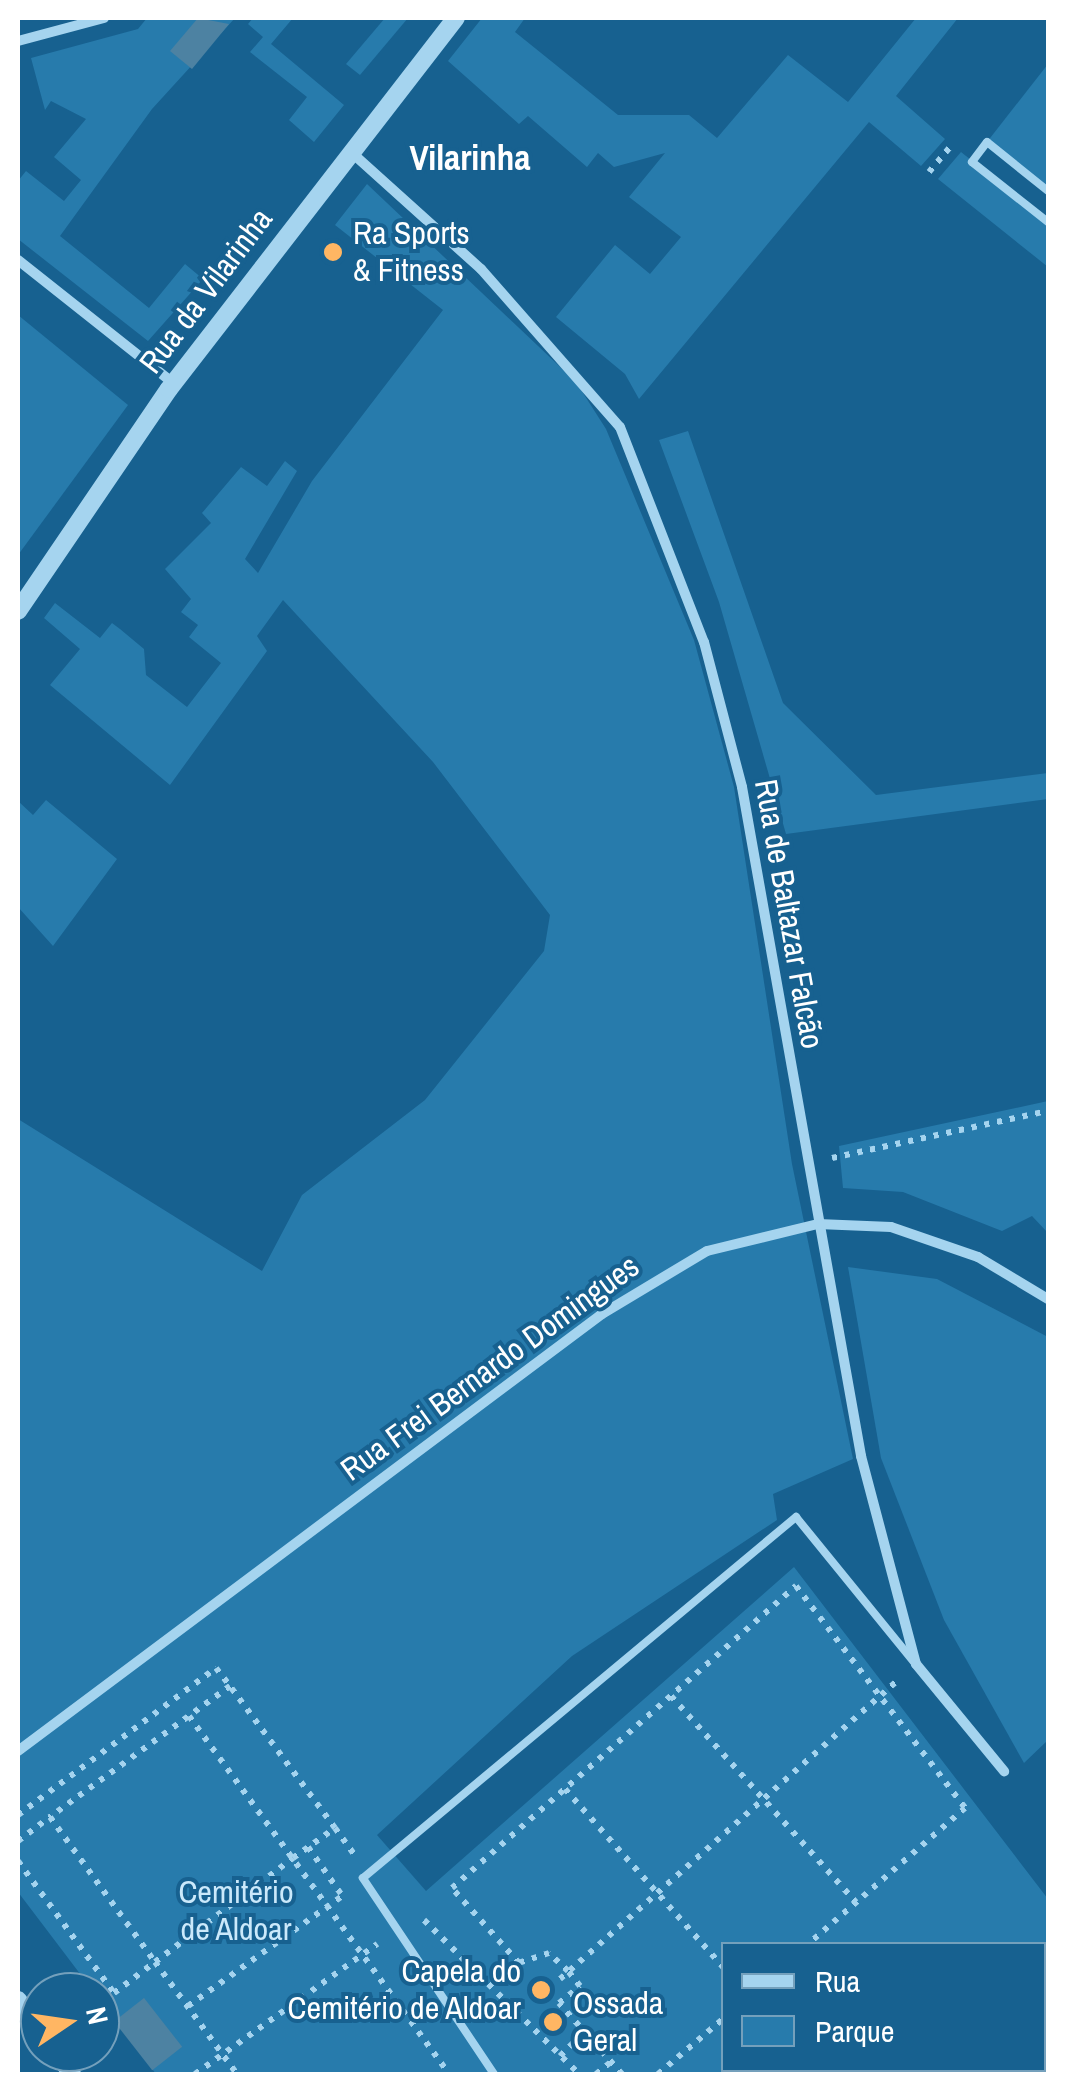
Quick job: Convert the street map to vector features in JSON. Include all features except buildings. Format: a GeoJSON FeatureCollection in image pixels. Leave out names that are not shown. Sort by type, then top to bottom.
{"type":"FeatureCollection","features":[{"type":"Feature","properties":{"kind":"street"},"geometry":{"type":"LineString","coordinates":[[18,41],[104,18]]}},
{"type":"Feature","properties":{"kind":"street","name":"Rua da Vilarinha"},"geometry":{"type":"LineString","coordinates":[[18,610],[173,383],[456,18]]}},
{"type":"Feature","properties":{"kind":"street","name":"Rua de Baltazar Falcão"},"geometry":{"type":"LineString","coordinates":[[351,152],[482,269],[620,427],[704,642],[742,787],[861,1456],[916,1664],[1004,1771]]}},
{"type":"Feature","properties":{"kind":"street"},"geometry":{"type":"LineString","coordinates":[[18,260],[173,383]]}},
{"type":"Feature","properties":{"kind":"street","name":"Rua Frei Bernardo Domingues"},"geometry":{"type":"LineString","coordinates":[[18,1751],[652,1280],[742,1239],[818,1224],[918,1234],[1048,1299]]}},
{"type":"Feature","properties":{"kind":"lane"},"geometry":{"type":"LineString","coordinates":[[1048,190],[987,142],[972,162],[1048,222]]}},
{"type":"Feature","properties":{"kind":"lane"},"geometry":{"type":"LineString","coordinates":[[494,2074],[362,1878],[796,1517],[916,1664]]}},
{"type":"Feature","properties":{"kind":"path"},"geometry":{"type":"LineString","coordinates":[[929,172],[952,145]]}},
{"type":"Feature","properties":{"kind":"path"},"geometry":{"type":"LineString","coordinates":[[807,1163],[1048,1111]]}},
{"type":"Feature","properties":{"kind":"path"},"geometry":{"type":"LineString","coordinates":[[622,2074],[559,2003],[580,1986],[568,1972],[549,1952],[520,1963],[452,1888],[796,1586],[882,1693],[965,1808],[810,1942]]}},
{"type":"Feature","properties":{"kind":"path"},"geometry":{"type":"LineString","coordinates":[[18,1815],[216,1668],[335,1828],[114,1993],[18,1860]]}},
{"type":"Feature","properties":{"kind":"path"},"geometry":{"type":"LineString","coordinates":[[18,1841],[230,1686]]}},
{"type":"Feature","properties":{"kind":"path"},"geometry":{"type":"LineString","coordinates":[[560,1978],[882,1693]]}},
{"type":"Feature","properties":{"kind":"path"},"geometry":{"type":"LineString","coordinates":[[672,1696],[856,1902]]}},
{"type":"Feature","properties":{"kind":"path"},"geometry":{"type":"LineString","coordinates":[[189,1716],[450,2074]]}},
{"type":"Feature","properties":{"kind":"path"},"geometry":{"type":"LineString","coordinates":[[566,1789],[721,1965]]}},
{"type":"Feature","properties":{"kind":"path"},"geometry":{"type":"LineString","coordinates":[[50,1818],[237,2074]]}},
{"type":"Feature","properties":{"kind":"path"},"geometry":{"type":"LineString","coordinates":[[188,2006],[342,1896]]}},
{"type":"Feature","properties":{"kind":"path"},"geometry":{"type":"LineString","coordinates":[[412,1910],[579,2074]]}},
{"type":"Feature","properties":{"kind":"path"},"geometry":{"type":"LineString","coordinates":[[195,2074],[377,1944]]}},
{"type":"Feature","properties":{"kind":"path"},"geometry":{"type":"LineString","coordinates":[[658,2074],[721,2021]]}},
{"type":"Feature","properties":{"kind":"path"},"geometry":{"type":"LineString","coordinates":[[560,2056],[584,2032]]}},
{"type":"Feature","properties":{"kind":"path"},"geometry":{"type":"LineString","coordinates":[[596,2074],[611,2062]]}},
{"type":"Feature","properties":{"kind":"green space"},"geometry":{"type":"Polygon","coordinates":[[[147,18],[235,18],[152,109],[60,236],[149,308],[185,264],[203,279],[148,341],[18,239],[18,181],[26,171],[64,201],[81,180],[54,157],[86,119],[51,101],[45,110],[31,58],[138,29],[147,18]]]}},
{"type":"Feature","properties":{"kind":"green space"},"geometry":{"type":"Polygon","coordinates":[[[253,18],[293,18],[271,44],[344,105],[314,142],[289,120],[307,97],[250,52],[263,37],[248,24],[253,18]]]}},
{"type":"Feature","properties":{"kind":"green space"},"geometry":{"type":"Polygon","coordinates":[[[385,18],[408,18],[360,75],[346,64],[385,18]]]}},
{"type":"Feature","properties":{"kind":"green space"},"geometry":{"type":"Polygon","coordinates":[[[482,18],[525,18],[515,32],[618,115],[689,115],[717,138],[788,55],[848,102],[916,18],[958,18],[896,96],[945,139],[921,166],[869,122],[639,399],[625,374],[556,317],[615,245],[650,274],[681,237],[629,197],[665,153],[614,167],[598,153],[587,167],[528,116],[519,124],[448,61],[482,18]]]}},
{"type":"Feature","properties":{"kind":"green space"},"geometry":{"type":"Polygon","coordinates":[[[1048,64],[1048,191],[987,142],[1048,64]]]}},
{"type":"Feature","properties":{"kind":"green space"},"geometry":{"type":"Polygon","coordinates":[[[961,152],[1048,221],[1048,267],[938,179],[961,152]]]}},
{"type":"Feature","properties":{"kind":"green space","name":"Cemitério de Aldoar"},"geometry":{"type":"Polygon","coordinates":[[[367,184],[576,382],[606,429],[694,640],[734,787],[792,1164],[853,1459],[773,1494],[777,1520],[572,1656],[377,1835],[426,1891],[794,1567],[1048,1899],[1048,2074],[156,2074],[120,2027],[120,1972],[79,1972],[18,1892],[18,1119],[262,1271],[302,1195],[425,1100],[544,951],[550,915],[433,762],[283,600],[257,636],[267,651],[170,785],[50,685],[80,649],[44,618],[55,603],[100,638],[112,623],[120,629],[144,649],[146,675],[187,707],[221,663],[189,637],[198,625],[181,612],[191,599],[165,569],[211,523],[202,513],[241,467],[267,486],[285,461],[297,471],[245,559],[258,573],[312,481],[443,310],[335,225],[367,184]]]}},
{"type":"Feature","properties":{"kind":"green space"},"geometry":{"type":"Polygon","coordinates":[[[18,315],[128,405],[18,555],[18,315]]]}},
{"type":"Feature","properties":{"kind":"green space"},"geometry":{"type":"Polygon","coordinates":[[[688,431],[783,703],[876,795],[1048,773],[1048,799],[786,834],[719,602],[659,440],[688,431]]]}},
{"type":"Feature","properties":{"kind":"green space"},"geometry":{"type":"Polygon","coordinates":[[[46,800],[117,859],[53,946],[18,907],[18,801],[33,815],[46,800]]]}},
{"type":"Feature","properties":{"kind":"green space"},"geometry":{"type":"Polygon","coordinates":[[[1048,1101],[1048,1233],[1032,1216],[1002,1231],[903,1192],[843,1188],[839,1146],[1048,1101]]]}},
{"type":"Feature","properties":{"kind":"green space"},"geometry":{"type":"Polygon","coordinates":[[[848,1267],[937,1279],[1048,1337],[1048,1740],[1024,1763],[944,1620],[881,1458],[848,1267]]]}},
{"type":"Feature","properties":{"kind":"shaded area"},"geometry":{"type":"Polygon","coordinates":[[[198,18],[229,24],[192,69],[170,51],[198,18]]]}},
{"type":"Feature","properties":{"kind":"shaded area"},"geometry":{"type":"Polygon","coordinates":[[[144,1998],[182,2047],[152,2070],[120,2029],[120,2017],[144,1998]]]}},
{"type":"Feature","properties":{"kind":"place","name":"Ra Sports & Fitness"},"geometry":{"type":"Point","coordinates":[333,252]}},
{"type":"Feature","properties":{"kind":"place","name":"Capela do Cemitério de Aldoar"},"geometry":{"type":"Point","coordinates":[541,1990]}},
{"type":"Feature","properties":{"kind":"place","name":"Ossada Geral"},"geometry":{"type":"Point","coordinates":[553,2022]}},
{"type":"Feature","properties":{"kind":"district","name":"Vilarinha"},"geometry":{"type":"Point","coordinates":[470,158]}}]}
